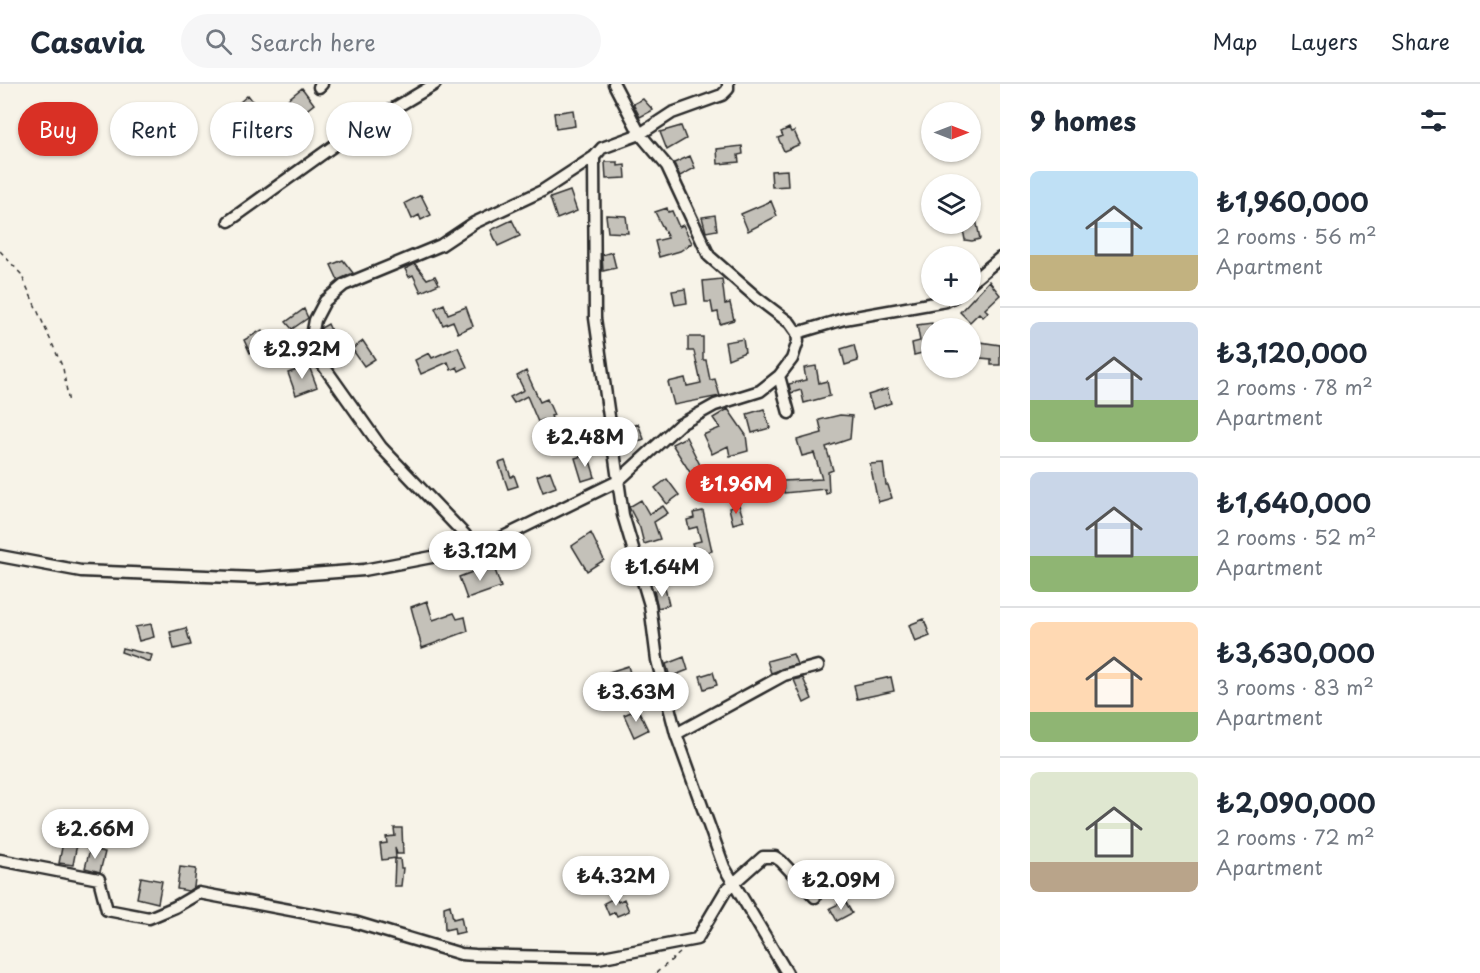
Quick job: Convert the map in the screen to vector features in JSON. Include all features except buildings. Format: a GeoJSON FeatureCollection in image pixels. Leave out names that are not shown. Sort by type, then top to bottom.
{"type":"FeatureCollection","features":[{"type":"Feature","properties":{"kind":"street"},"geometry":{"type":"LineString","coordinates":[[229,221],[346,137],[435,84]]}},
{"type":"Feature","properties":{"kind":"street"},"geometry":{"type":"LineString","coordinates":[[0,556],[81,571],[257,578],[364,570],[473,548],[493,542],[618,481],[679,426],[715,405],[760,391],[779,376],[792,359],[798,341],[797,333],[790,322],[757,298],[709,256],[667,165],[640,134],[614,84]]}},
{"type":"Feature","properties":{"kind":"street"},"geometry":{"type":"LineString","coordinates":[[473,548],[465,535],[381,447],[318,358],[312,336],[315,320],[325,301],[344,285],[441,245],[474,223],[542,192],[594,158],[602,148],[640,134],[672,113],[722,95],[728,89],[728,84]]}},
{"type":"Feature","properties":{"kind":"street"},"geometry":{"type":"LineString","coordinates":[[594,158],[595,318],[623,515],[650,606],[657,660],[676,734],[724,867],[787,973]]}},
{"type":"Feature","properties":{"kind":"street"},"geometry":{"type":"LineString","coordinates":[[981,274],[1000,258]]}},
{"type":"Feature","properties":{"kind":"street"},"geometry":{"type":"LineString","coordinates":[[797,333],[844,319],[922,306]]}},
{"type":"Feature","properties":{"kind":"street"},"geometry":{"type":"LineString","coordinates":[[779,376],[789,413]]}},
{"type":"Feature","properties":{"kind":"street"},"geometry":{"type":"LineString","coordinates":[[676,734],[784,675],[818,666]]}},
{"type":"Feature","properties":{"kind":"street"},"geometry":{"type":"LineString","coordinates":[[0,860],[99,879],[107,910],[149,918],[175,908],[199,893],[354,922],[378,932],[475,956],[598,958],[697,939],[726,890],[763,857],[775,857],[814,897]]}},
{"type":"Feature","properties":{"kind":"path"},"geometry":{"type":"LineString","coordinates":[[0,251],[21,274],[63,368],[69,404]]}},
{"type":"Feature","properties":{"kind":"path"},"geometry":{"type":"LineString","coordinates":[[656,973],[680,953]]}}]}
